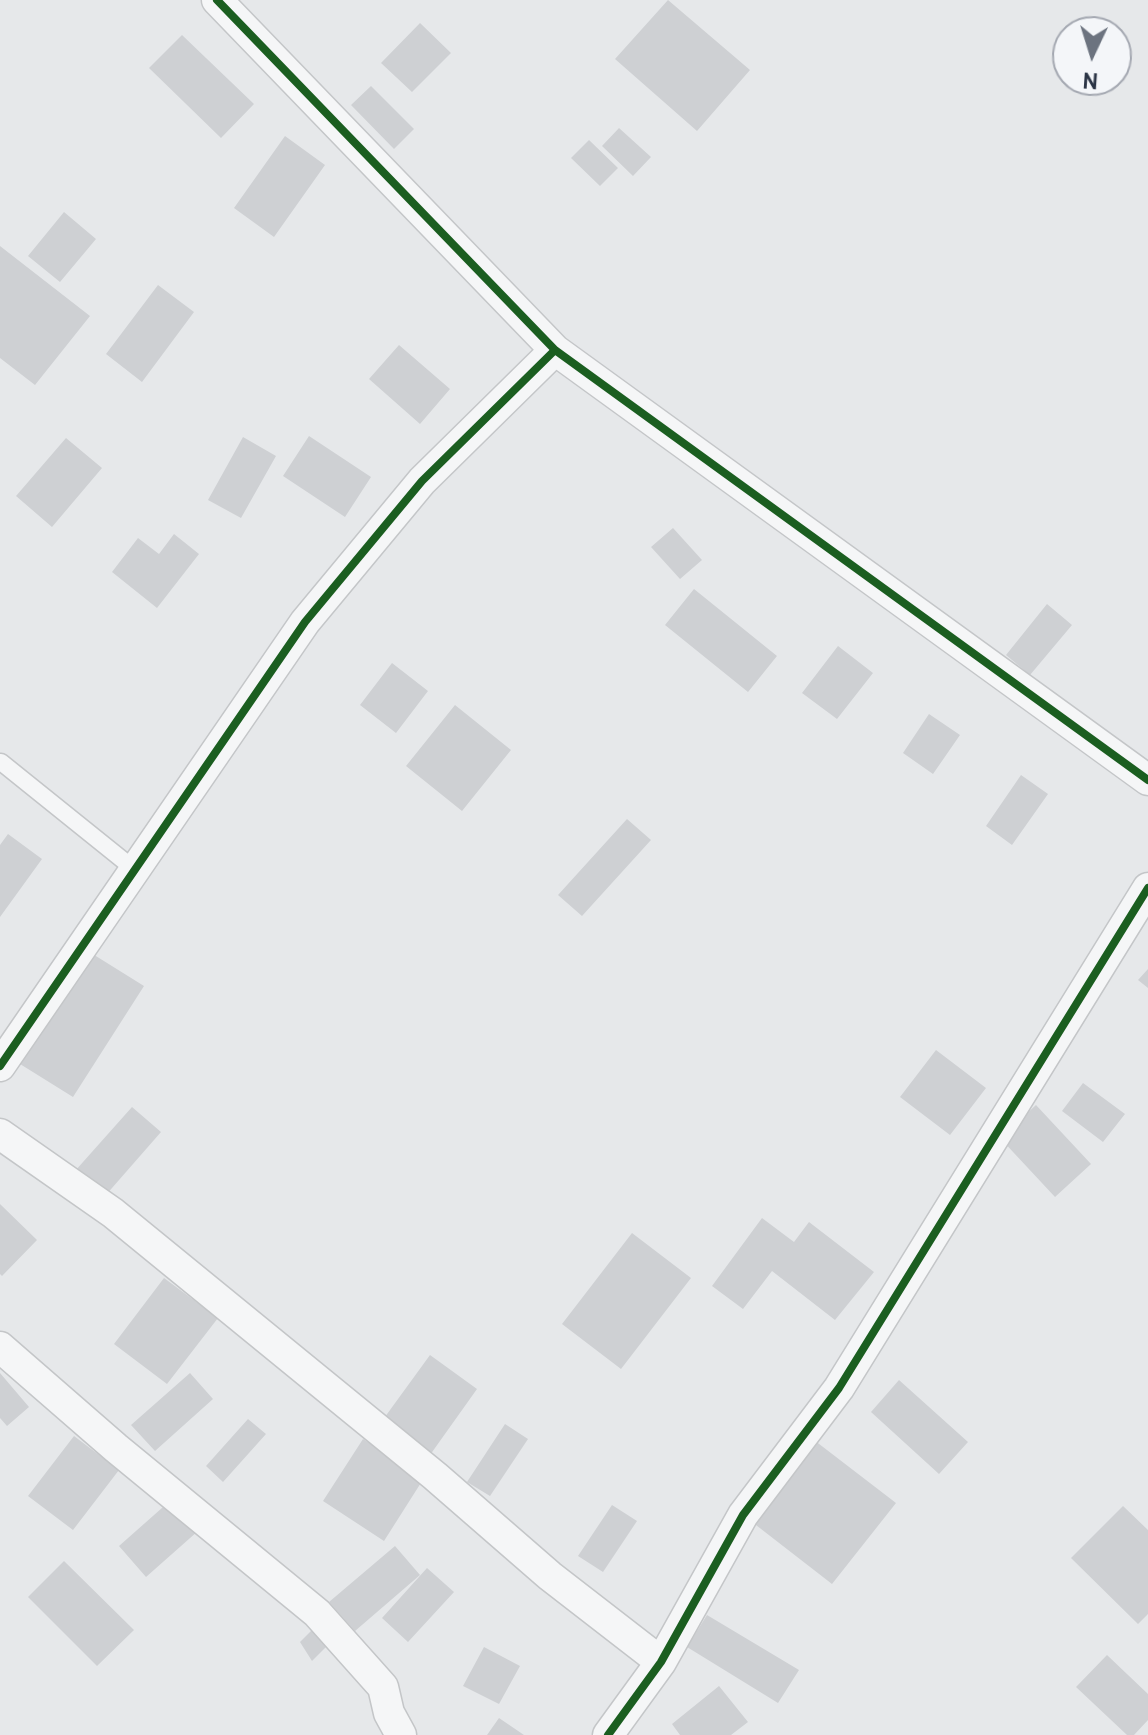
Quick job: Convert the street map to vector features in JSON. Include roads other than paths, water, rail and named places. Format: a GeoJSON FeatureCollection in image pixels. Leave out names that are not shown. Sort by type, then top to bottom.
{"type":"FeatureCollection","features":[{"type":"Feature","properties":{"kind":"street"},"geometry":{"type":"LineString","coordinates":[[217,0],[555,350],[1148,780]]}},
{"type":"Feature","properties":{"kind":"street"},"geometry":{"type":"LineString","coordinates":[[0,1066],[305,622],[422,481],[555,350]]}},
{"type":"Feature","properties":{"kind":"street"},"geometry":{"type":"LineString","coordinates":[[608,1735],[661,1662],[743,1515],[839,1388],[1148,888]]}},
{"type":"Feature","properties":{"kind":"street"},"geometry":{"type":"LineString","coordinates":[[0,1134],[113,1213],[435,1476],[550,1576],[661,1662]]}},
{"type":"Feature","properties":{"kind":"street"},"geometry":{"type":"LineString","coordinates":[[0,1347],[116,1448],[210,1522],[317,1613],[383,1687],[389,1713],[401,1735]]}},
{"type":"Feature","properties":{"kind":"lane"},"geometry":{"type":"LineString","coordinates":[[1,762],[134,869]]}}]}
